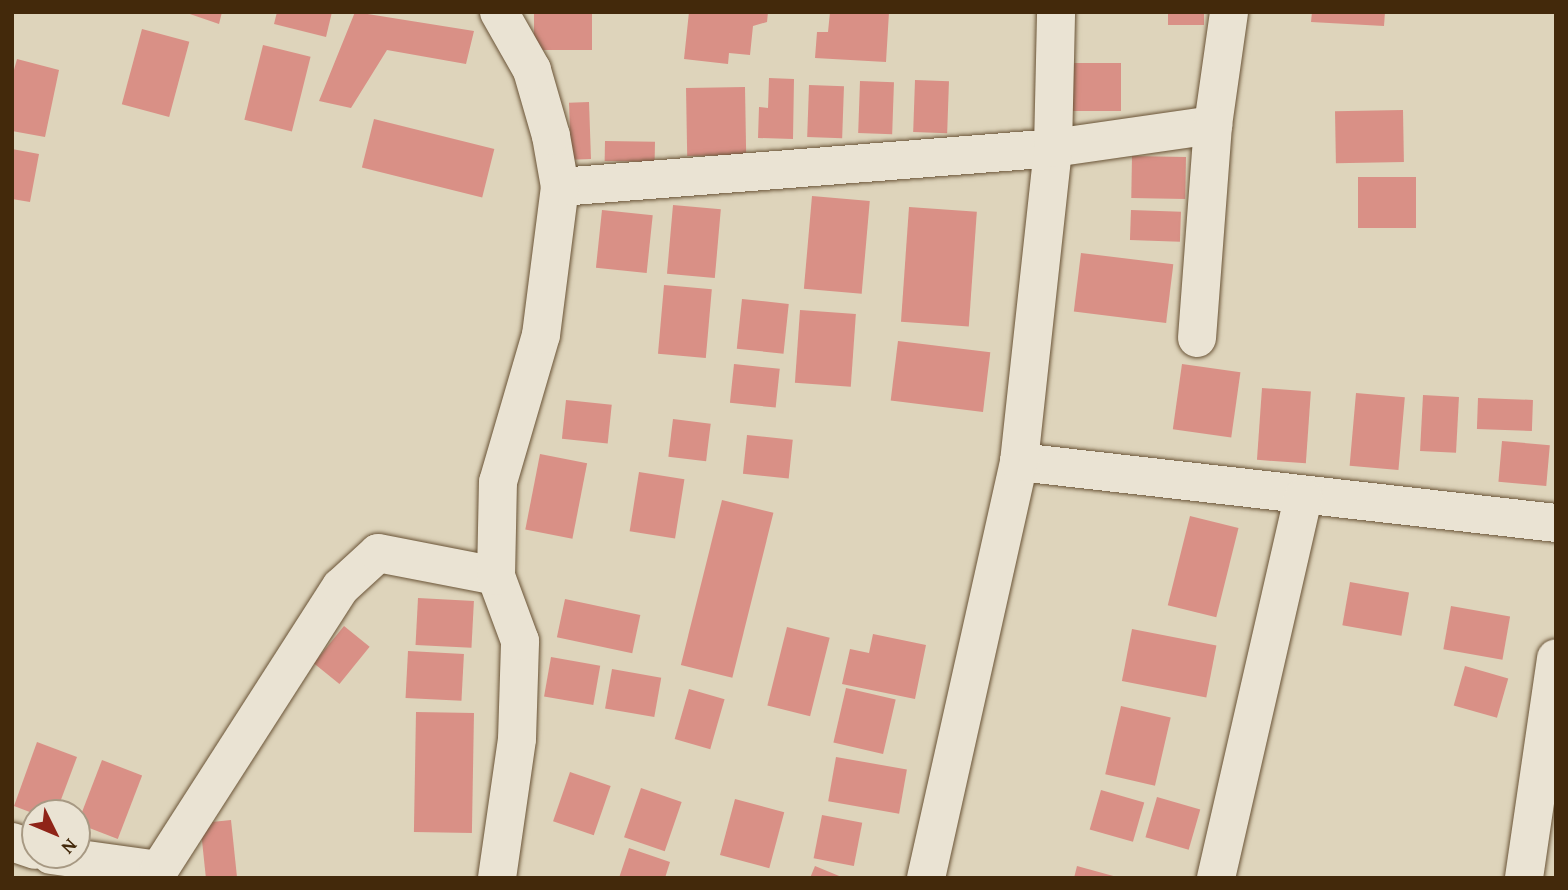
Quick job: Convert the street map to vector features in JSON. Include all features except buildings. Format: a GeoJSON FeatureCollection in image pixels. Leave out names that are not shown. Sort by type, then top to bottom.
{"type":"FeatureCollection","features":[{"type":"Feature","properties":{"kind":"street"},"geometry":{"type":"LineString","coordinates":[[926,878],[1019,462],[1053,148],[1056,12]]}},
{"type":"Feature","properties":{"kind":"street"},"geometry":{"type":"LineString","coordinates":[[1197,338],[1213,125],[1229,12]]}},
{"type":"Feature","properties":{"kind":"street"},"geometry":{"type":"LineString","coordinates":[[492,14],[532,70],[551,136],[560,187],[541,335],[498,482],[496,576],[520,641],[517,739],[497,878]]}},
{"type":"Feature","properties":{"kind":"street"},"geometry":{"type":"LineString","coordinates":[[560,187],[1053,148],[1213,125]]}},
{"type":"Feature","properties":{"kind":"street"},"geometry":{"type":"LineString","coordinates":[[1019,462],[1303,497],[1556,523]]}},
{"type":"Feature","properties":{"kind":"street"},"geometry":{"type":"LineString","coordinates":[[1216,878],[1303,497]]}},
{"type":"Feature","properties":{"kind":"street"},"geometry":{"type":"LineString","coordinates":[[99,871],[159,870],[341,587],[378,553],[496,576]]}},
{"type":"Feature","properties":{"kind":"street"},"geometry":{"type":"LineString","coordinates":[[1524,878],[1556,658]]}}]}
